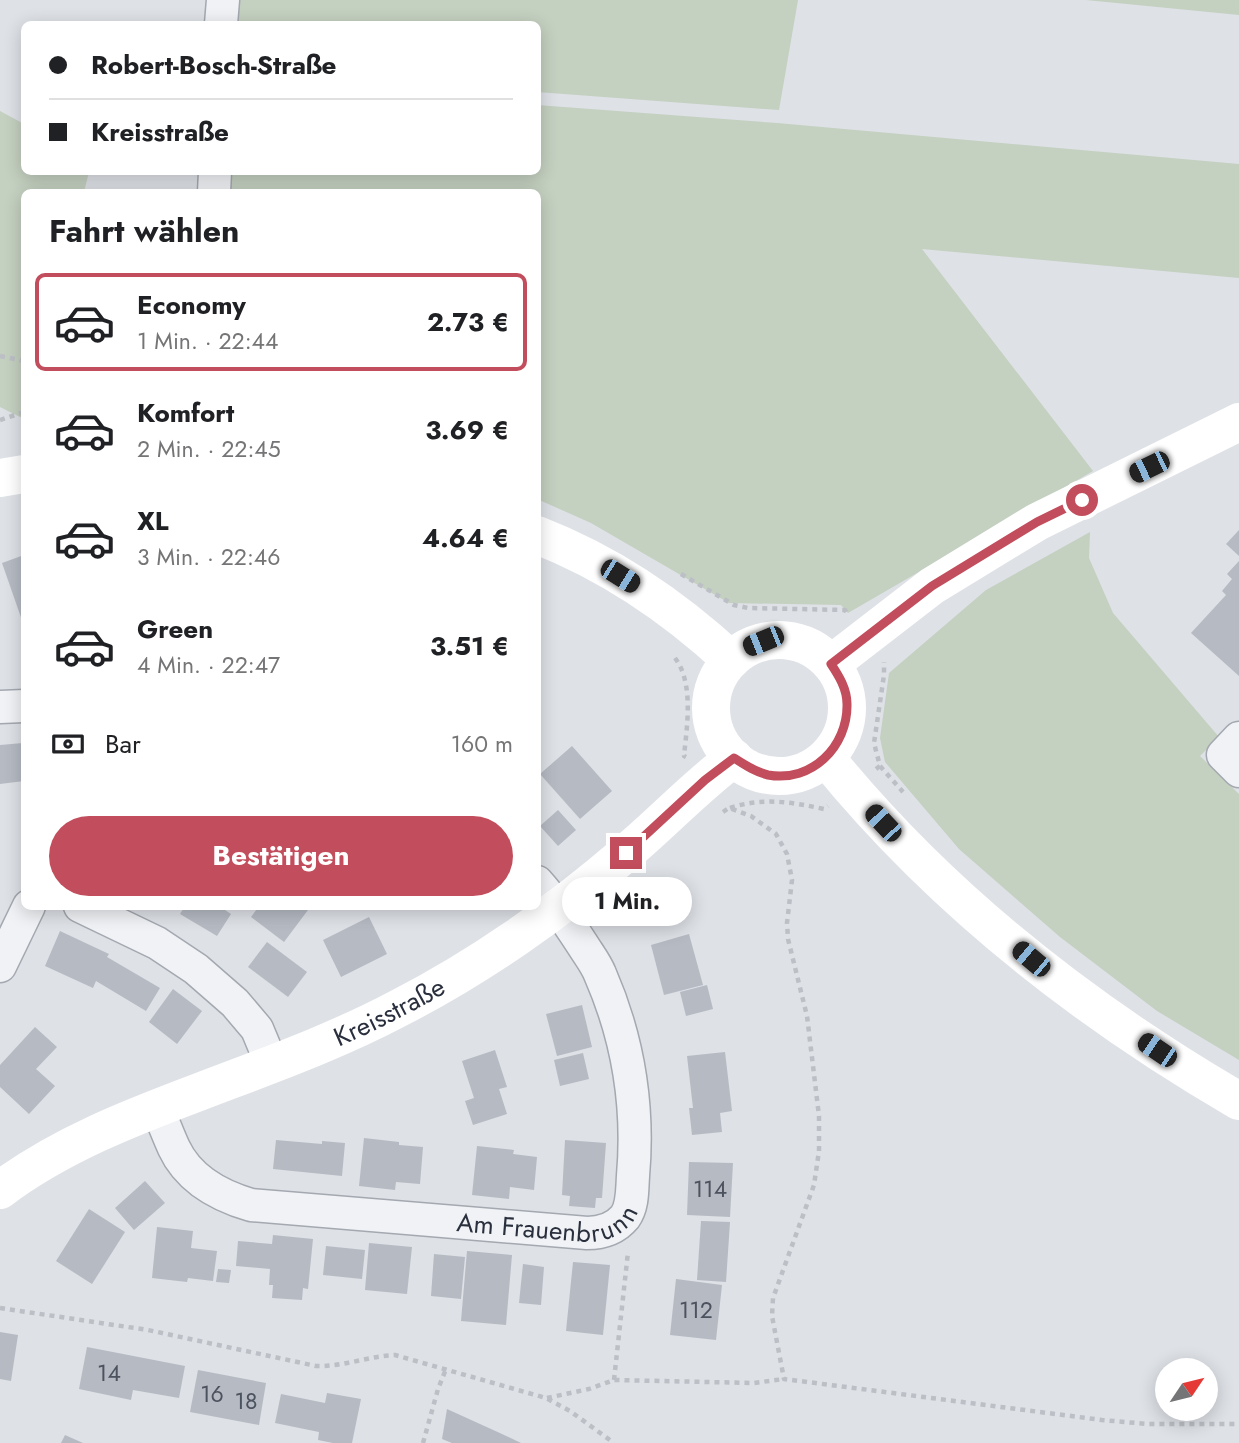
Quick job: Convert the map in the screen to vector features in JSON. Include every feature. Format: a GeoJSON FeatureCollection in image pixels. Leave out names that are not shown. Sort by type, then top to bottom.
{"type":"FeatureCollection","features":[{"type":"Feature","properties":{"kind":"street"},"geometry":{"type":"LineString","coordinates":[[221,21],[223,0]]}},
{"type":"Feature","properties":{"kind":"street"},"geometry":{"type":"LineString","coordinates":[[831,664],[932,586],[1037,522],[1239,422]]}},
{"type":"Feature","properties":{"kind":"street"},"geometry":{"type":"LineString","coordinates":[[0,478],[21,474]]}},
{"type":"Feature","properties":{"kind":"street"},"geometry":{"type":"LineString","coordinates":[[541,536],[564,545],[661,602],[702,633],[731,660]]}},
{"type":"Feature","properties":{"kind":"street"},"geometry":{"type":"LineString","coordinates":[[782,639],[817,651],[831,664],[842,681],[847,701],[846,722],[839,741],[826,758],[809,769],[790,775],[770,775],[751,769],[719,769],[720,741],[712,721],[712,699],[718,677],[731,660],[745,648],[763,641],[782,639]]}},
{"type":"Feature","properties":{"kind":"street"},"geometry":{"type":"LineString","coordinates":[[0,707],[21,706]]}},
{"type":"Feature","properties":{"kind":"street"},"geometry":{"type":"LineString","coordinates":[[1239,738],[1223,755],[1239,771]]}},
{"type":"Feature","properties":{"kind":"street"},"geometry":{"type":"LineString","coordinates":[[826,758],[850,788],[936,876],[994,929],[1092,1006],[1239,1101]]}},
{"type":"Feature","properties":{"kind":"street","name":"Kreisstraße"},"geometry":{"type":"LineString","coordinates":[[548,894],[626,853],[719,769]]}},
{"type":"Feature","properties":{"kind":"street","name":"Am Frauenbrunn"},"geometry":{"type":"LineString","coordinates":[[157,1108],[175,1152],[191,1172],[209,1188],[229,1199],[251,1205],[587,1233],[599,1233],[619,1223],[631,1206],[636,1143],[632,1083],[622,1034],[600,972],[548,894]]}},
{"type":"Feature","properties":{"kind":"street"},"geometry":{"type":"LineString","coordinates":[[0,966],[27,910]]}},
{"type":"Feature","properties":{"kind":"street"},"geometry":{"type":"LineString","coordinates":[[88,910],[157,943],[196,968],[235,1003],[257,1029],[272,1065]]}},
{"type":"Feature","properties":{"kind":"street","name":"Kreisstraße"},"geometry":{"type":"LineString","coordinates":[[0,1190],[62,1151],[113,1126],[334,1040],[399,1008],[506,944],[535,910]]}},
{"type":"Feature","properties":{"kind":"path"},"geometry":{"type":"LineString","coordinates":[[0,356],[21,360]]}},
{"type":"Feature","properties":{"kind":"path"},"geometry":{"type":"LineString","coordinates":[[0,419],[21,413]]}},
{"type":"Feature","properties":{"kind":"path"},"geometry":{"type":"LineString","coordinates":[[729,602],[748,608],[845,610],[884,661],[874,743],[880,765],[905,795]]}},
{"type":"Feature","properties":{"kind":"path"},"geometry":{"type":"LineString","coordinates":[[677,659],[685,678],[688,723],[684,756],[719,769],[729,808]]}},
{"type":"Feature","properties":{"kind":"path"},"geometry":{"type":"LineString","coordinates":[[729,808],[764,801],[824,809],[880,765]]}},
{"type":"Feature","properties":{"kind":"path"},"geometry":{"type":"LineString","coordinates":[[729,808],[751,816],[776,834],[787,854],[792,880],[788,939],[807,1016],[819,1115],[819,1152],[814,1185],[773,1298],[772,1316],[784,1379]]}},
{"type":"Feature","properties":{"kind":"path"},"geometry":{"type":"LineString","coordinates":[[614,1380],[630,1238],[619,1223]]}},
{"type":"Feature","properties":{"kind":"path"},"geometry":{"type":"LineString","coordinates":[[0,1308],[148,1330],[317,1366],[395,1355],[546,1398],[570,1411],[614,1443]]}},
{"type":"Feature","properties":{"kind":"path"},"geometry":{"type":"LineString","coordinates":[[423,1443],[446,1369]]}},
{"type":"Feature","properties":{"kind":"path"},"geometry":{"type":"LineString","coordinates":[[546,1398],[589,1389],[614,1380],[754,1382],[784,1379],[1102,1420],[1149,1424],[1239,1424]]}},
{"type":"Feature","properties":{"kind":"green space"},"geometry":{"type":"Polygon","coordinates":[[[225,0],[798,0],[779,110],[541,92],[541,21],[223,21],[225,0]]]}},
{"type":"Feature","properties":{"kind":"green space"},"geometry":{"type":"Polygon","coordinates":[[[1086,0],[1239,0],[1239,15],[1086,0]]]}},
{"type":"Feature","properties":{"kind":"green space"},"geometry":{"type":"Polygon","coordinates":[[[541,105],[777,123],[1239,164],[1239,278],[922,249],[1093,471],[848,613],[841,605],[729,603],[591,523],[541,501],[541,189],[217,189],[218,175],[541,175],[541,105]]]}},
{"type":"Feature","properties":{"kind":"green space"},"geometry":{"type":"Polygon","coordinates":[[[0,111],[21,122],[21,175],[88,175],[85,189],[21,189],[21,418],[0,407],[0,111]]]}},
{"type":"Feature","properties":{"kind":"green space"},"geometry":{"type":"Polygon","coordinates":[[[1090,532],[1089,558],[1113,613],[1219,737],[1200,756],[1239,794],[1239,1060],[1157,1011],[1060,937],[959,849],[885,762],[880,738],[889,673],[986,590],[1090,532]]]}},
{"type":"Feature","properties":{"kind":"building"},"geometry":{"type":"Polygon","coordinates":[[[1239,530],[1239,556],[1226,544],[1239,530]]]}},
{"type":"Feature","properties":{"kind":"building"},"geometry":{"type":"Polygon","coordinates":[[[21,556],[21,617],[2,563],[21,556]]]}},
{"type":"Feature","properties":{"kind":"building"},"geometry":{"type":"Polygon","coordinates":[[[1239,561],[1239,676],[1191,633],[1226,595],[1222,591],[1232,579],[1227,574],[1239,561]]]}},
{"type":"Feature","properties":{"kind":"building"},"geometry":{"type":"Polygon","coordinates":[[[21,743],[21,781],[0,784],[0,745],[21,743]]]}},
{"type":"Feature","properties":{"kind":"building"},"geometry":{"type":"Polygon","coordinates":[[[572,746],[612,791],[580,819],[541,773],[572,746]]]}},
{"type":"Feature","properties":{"kind":"building"},"geometry":{"type":"Polygon","coordinates":[[[558,810],[576,830],[558,846],[541,825],[558,810]]]}},
{"type":"Feature","properties":{"kind":"building"},"geometry":{"type":"Polygon","coordinates":[[[182,910],[225,910],[231,914],[217,936],[180,914],[182,910]]]}},
{"type":"Feature","properties":{"kind":"building"},"geometry":{"type":"Polygon","coordinates":[[[256,910],[308,910],[284,942],[251,917],[256,910]]]}},
{"type":"Feature","properties":{"kind":"building"},"geometry":{"type":"Polygon","coordinates":[[[369,917],[387,954],[341,977],[323,940],[369,917]]]}},
{"type":"Feature","properties":{"kind":"building"},"geometry":{"type":"Polygon","coordinates":[[[60,931],[109,954],[107,957],[160,988],[146,1011],[96,981],[93,988],[45,966],[60,931]]]}},
{"type":"Feature","properties":{"kind":"building"},"geometry":{"type":"Polygon","coordinates":[[[689,934],[703,985],[664,995],[651,945],[689,934]]]}},
{"type":"Feature","properties":{"kind":"building"},"geometry":{"type":"Polygon","coordinates":[[[267,942],[307,972],[288,997],[248,967],[267,942]]]}},
{"type":"Feature","properties":{"kind":"building"},"geometry":{"type":"Polygon","coordinates":[[[707,985],[713,1009],[686,1016],[680,992],[707,985]]]}},
{"type":"Feature","properties":{"kind":"building"},"geometry":{"type":"Polygon","coordinates":[[[173,989],[202,1011],[177,1044],[149,1022],[173,989]]]}},
{"type":"Feature","properties":{"kind":"building"},"geometry":{"type":"Polygon","coordinates":[[[582,1005],[592,1047],[557,1056],[546,1014],[582,1005]]]}},
{"type":"Feature","properties":{"kind":"building"},"geometry":{"type":"Polygon","coordinates":[[[35,1027],[57,1047],[36,1069],[55,1086],[29,1114],[0,1087],[0,1065],[35,1027]]]}},
{"type":"Feature","properties":{"kind":"building"},"geometry":{"type":"Polygon","coordinates":[[[495,1050],[507,1087],[499,1089],[507,1114],[473,1125],[465,1101],[474,1098],[462,1061],[495,1050]]]}},
{"type":"Feature","properties":{"kind":"building"},"geometry":{"type":"Polygon","coordinates":[[[725,1052],[732,1111],[720,1113],[722,1132],[692,1135],[689,1108],[693,1108],[687,1056],[725,1052]]]}},
{"type":"Feature","properties":{"kind":"building"},"geometry":{"type":"Polygon","coordinates":[[[583,1053],[589,1079],[560,1086],[554,1060],[583,1053]]]}},
{"type":"Feature","properties":{"kind":"building"},"geometry":{"type":"Polygon","coordinates":[[[364,1138],[423,1147],[420,1184],[396,1182],[395,1190],[359,1186],[364,1138]]]}},
{"type":"Feature","properties":{"kind":"building"},"geometry":{"type":"Polygon","coordinates":[[[276,1140],[345,1143],[342,1176],[273,1169],[276,1140]]]}},
{"type":"Feature","properties":{"kind":"building"},"geometry":{"type":"Polygon","coordinates":[[[565,1140],[606,1143],[602,1198],[596,1198],[595,1208],[569,1206],[570,1196],[562,1195],[565,1140]]]}},
{"type":"Feature","properties":{"kind":"building"},"geometry":{"type":"Polygon","coordinates":[[[477,1146],[514,1150],[513,1154],[537,1157],[534,1190],[510,1187],[509,1199],[472,1195],[477,1146]]]}},
{"type":"Feature","properties":{"kind":"building"},"geometry":{"type":"Polygon","coordinates":[[[689,1162],[733,1163],[730,1217],[687,1215],[689,1162]]]}},
{"type":"Feature","properties":{"kind":"building"},"geometry":{"type":"Polygon","coordinates":[[[145,1181],[165,1203],[134,1230],[115,1208],[145,1181]]]}},
{"type":"Feature","properties":{"kind":"building"},"geometry":{"type":"Polygon","coordinates":[[[89,1209],[125,1232],[92,1284],[56,1261],[89,1209]]]}},
{"type":"Feature","properties":{"kind":"building"},"geometry":{"type":"Polygon","coordinates":[[[701,1221],[730,1222],[726,1282],[697,1280],[701,1221]]]}},
{"type":"Feature","properties":{"kind":"building"},"geometry":{"type":"Polygon","coordinates":[[[157,1227],[193,1231],[191,1248],[217,1251],[213,1281],[188,1278],[187,1282],[152,1278],[157,1227]]]}},
{"type":"Feature","properties":{"kind":"building"},"geometry":{"type":"Polygon","coordinates":[[[273,1235],[313,1239],[308,1289],[303,1288],[302,1300],[272,1298],[270,1269],[236,1266],[238,1241],[272,1244],[273,1235]]]}},
{"type":"Feature","properties":{"kind":"building"},"geometry":{"type":"Polygon","coordinates":[[[369,1243],[412,1247],[407,1294],[365,1290],[369,1243]]]}},
{"type":"Feature","properties":{"kind":"building"},"geometry":{"type":"Polygon","coordinates":[[[326,1246],[365,1250],[362,1279],[323,1275],[326,1246]]]}},
{"type":"Feature","properties":{"kind":"building"},"geometry":{"type":"Polygon","coordinates":[[[467,1251],[512,1255],[506,1325],[461,1321],[467,1251]]]}},
{"type":"Feature","properties":{"kind":"building"},"geometry":{"type":"Polygon","coordinates":[[[434,1254],[465,1257],[461,1299],[431,1296],[434,1254]]]}},
{"type":"Feature","properties":{"kind":"building"},"geometry":{"type":"Polygon","coordinates":[[[573,1262],[610,1265],[603,1335],[566,1331],[573,1262]]]}},
{"type":"Feature","properties":{"kind":"building"},"geometry":{"type":"Polygon","coordinates":[[[523,1264],[544,1267],[541,1305],[519,1303],[523,1264]]]}},
{"type":"Feature","properties":{"kind":"building"},"geometry":{"type":"Polygon","coordinates":[[[218,1269],[231,1270],[229,1283],[216,1282],[218,1269]]]}},
{"type":"Feature","properties":{"kind":"building"},"geometry":{"type":"Polygon","coordinates":[[[676,1279],[722,1285],[716,1340],[670,1335],[676,1279]]]}},
{"type":"Feature","properties":{"kind":"building"},"geometry":{"type":"Polygon","coordinates":[[[0,1332],[18,1335],[11,1381],[0,1379],[0,1332]]]}},
{"type":"Feature","properties":{"kind":"building"},"geometry":{"type":"Polygon","coordinates":[[[87,1347],[185,1366],[179,1398],[133,1390],[131,1400],[79,1389],[87,1347]]]}},
{"type":"Feature","properties":{"kind":"building"},"geometry":{"type":"Polygon","coordinates":[[[198,1370],[266,1383],[259,1425],[190,1412],[198,1370]]]}},
{"type":"Feature","properties":{"kind":"building"},"geometry":{"type":"Polygon","coordinates":[[[327,1393],[361,1399],[352,1443],[318,1440],[319,1432],[275,1423],[281,1394],[325,1403],[327,1393]]]}},
{"type":"Feature","properties":{"kind":"building"},"geometry":{"type":"Polygon","coordinates":[[[447,1409],[521,1443],[452,1443],[442,1439],[447,1409]]]}},
{"type":"Feature","properties":{"kind":"building"},"geometry":{"type":"Polygon","coordinates":[[[65,1435],[83,1443],[61,1443],[65,1435]]]}},
{"type":"Feature","properties":{"kind":"route"},"geometry":{"type":"LineString","coordinates":[[626,853],[705,780],[734,758],[751,769],[770,775],[790,775],[809,769],[826,758],[839,741],[846,722],[847,701],[842,681],[831,664],[932,586],[1037,522],[1082,500]]}}]}
